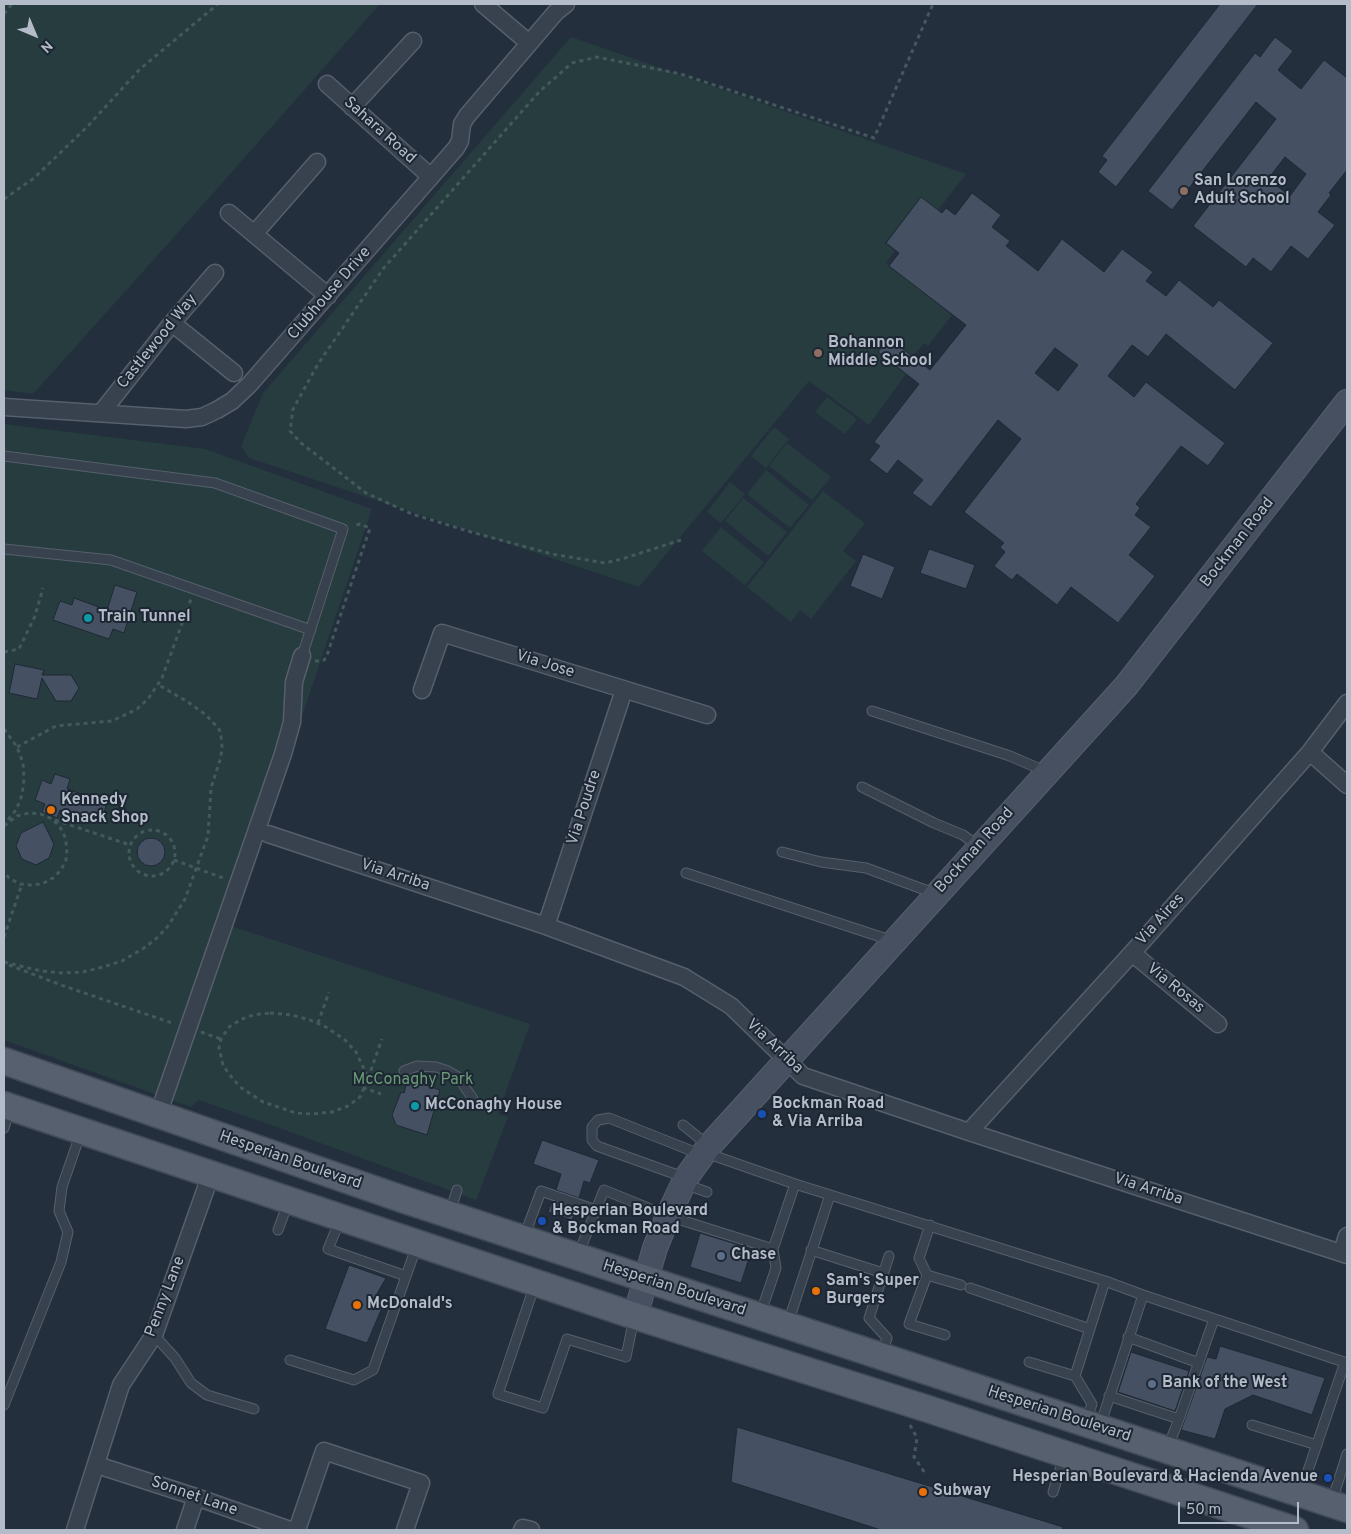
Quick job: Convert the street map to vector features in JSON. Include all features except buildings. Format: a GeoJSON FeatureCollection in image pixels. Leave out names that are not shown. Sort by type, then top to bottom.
{"type":"FeatureCollection","features":[{"type":"Feature","properties":{"kind":"main road","name":"Hesperian Boulevard"},"geometry":{"type":"LineString","coordinates":[[4,1061],[449,1215],[1339,1506]]}},
{"type":"Feature","properties":{"kind":"main road"},"geometry":{"type":"LineString","coordinates":[[6,1113],[81,1131],[635,1316],[928,1409],[1295,1530]]}},
{"type":"Feature","properties":{"kind":"main road"},"geometry":{"type":"LineString","coordinates":[[289,1200],[319,1182],[355,1183]]}},
{"type":"Feature","properties":{"kind":"main road"},"geometry":{"type":"LineString","coordinates":[[928,1409],[972,1407],[1068,1436],[1092,1426]]}},
{"type":"Feature","properties":{"kind":"main road"},"geometry":{"type":"LineString","coordinates":[[1065,1454],[1090,1441],[1164,1466],[1206,1463]]}},
{"type":"Feature","properties":{"kind":"street"},"geometry":{"type":"LineString","coordinates":[[483,4],[529,43]]}},
{"type":"Feature","properties":{"kind":"street","name":"Clubhouse Drive"},"geometry":{"type":"LineString","coordinates":[[4,408],[186,420],[202,417],[232,401],[249,385],[328,296],[456,148],[460,141],[462,124],[466,116],[556,12],[566,4]]}},
{"type":"Feature","properties":{"kind":"street"},"geometry":{"type":"LineString","coordinates":[[352,107],[413,41]]}},
{"type":"Feature","properties":{"kind":"street","name":"Sahara Road"},"geometry":{"type":"LineString","coordinates":[[327,84],[431,177]]}},
{"type":"Feature","properties":{"kind":"street"},"geometry":{"type":"LineString","coordinates":[[254,234],[317,162]]}},
{"type":"Feature","properties":{"kind":"street"},"geometry":{"type":"LineString","coordinates":[[229,213],[328,296]]}},
{"type":"Feature","properties":{"kind":"street","name":"Castlewood Way"},"geometry":{"type":"LineString","coordinates":[[102,413],[172,323],[215,273]]}},
{"type":"Feature","properties":{"kind":"street"},"geometry":{"type":"LineString","coordinates":[[172,323],[234,373]]}},
{"type":"Feature","properties":{"kind":"street","name":"Bockman Road"},"geometry":{"type":"LineString","coordinates":[[635,1316],[655,1248],[668,1216],[685,1181],[705,1151],[1147,660],[1347,402]]}},
{"type":"Feature","properties":{"kind":"street","name":"Via Jose"},"geometry":{"type":"LineString","coordinates":[[422,690],[442,633],[707,715]]}},
{"type":"Feature","properties":{"kind":"street"},"geometry":{"type":"LineString","coordinates":[[158,1115],[283,754],[292,722],[294,682],[306,658]]}},
{"type":"Feature","properties":{"kind":"street","name":"Via Poudre"},"geometry":{"type":"LineString","coordinates":[[546,926],[624,690]]}},
{"type":"Feature","properties":{"kind":"street","name":"Via Aires"},"geometry":{"type":"LineString","coordinates":[[968,1132],[1132,953],[1310,752],[1347,703]]}},
{"type":"Feature","properties":{"kind":"street"},"geometry":{"type":"LineString","coordinates":[[1310,752],[1347,785]]}},
{"type":"Feature","properties":{"kind":"street","name":"Via Arriba"},"geometry":{"type":"LineString","coordinates":[[268,834],[546,926],[684,977],[731,1006],[803,1076],[968,1132],[1345,1254]]}},
{"type":"Feature","properties":{"kind":"street","name":"Via Rosas"},"geometry":{"type":"LineString","coordinates":[[1132,953],[1218,1024]]}},
{"type":"Feature","properties":{"kind":"street","name":"Penny Lane"},"geometry":{"type":"LineString","coordinates":[[75,1530],[121,1385],[154,1335],[211,1174]]}},
{"type":"Feature","properties":{"kind":"street"},"geometry":{"type":"LineString","coordinates":[[1345,1254],[1347,1236]]}},
{"type":"Feature","properties":{"kind":"street"},"geometry":{"type":"LineString","coordinates":[[297,1530],[324,1451],[421,1483],[405,1530]]}},
{"type":"Feature","properties":{"kind":"street","name":"Sonnet Lane"},"geometry":{"type":"LineString","coordinates":[[97,1465],[290,1530]]}},
{"type":"Feature","properties":{"kind":"street"},"geometry":{"type":"LineString","coordinates":[[185,1530],[196,1497]]}},
{"type":"Feature","properties":{"kind":"lane"},"geometry":{"type":"LineString","coordinates":[[4,456],[215,483],[343,529],[310,630],[306,658]]}},
{"type":"Feature","properties":{"kind":"lane"},"geometry":{"type":"LineString","coordinates":[[4,549],[111,560],[310,630]]}},
{"type":"Feature","properties":{"kind":"lane"},"geometry":{"type":"LineString","coordinates":[[872,711],[1010,756],[1047,772]]}},
{"type":"Feature","properties":{"kind":"lane"},"geometry":{"type":"LineString","coordinates":[[862,787],[934,823],[963,835],[979,847]]}},
{"type":"Feature","properties":{"kind":"lane"},"geometry":{"type":"LineString","coordinates":[[782,852],[822,862],[866,868],[936,894]]}},
{"type":"Feature","properties":{"kind":"lane"},"geometry":{"type":"LineString","coordinates":[[686,873],[893,942]]}},
{"type":"Feature","properties":{"kind":"lane"},"geometry":{"type":"LineString","coordinates":[[404,1071],[417,1066],[436,1067],[448,1071],[458,1077],[473,1099]]}},
{"type":"Feature","properties":{"kind":"lane"},"geometry":{"type":"LineString","coordinates":[[706,1192],[685,1181],[597,1146],[592,1140],[592,1127],[598,1120],[610,1118],[795,1184],[1104,1281],[1346,1362],[1301,1494]]}},
{"type":"Feature","properties":{"kind":"lane"},"geometry":{"type":"LineString","coordinates":[[683,1125],[705,1151]]}},
{"type":"Feature","properties":{"kind":"lane"},"geometry":{"type":"LineString","coordinates":[[4,1405],[61,1262],[68,1232],[59,1211],[62,1187],[81,1131]]}},
{"type":"Feature","properties":{"kind":"lane"},"geometry":{"type":"LineString","coordinates":[[760,1318],[776,1268],[773,1249],[795,1184]]}},
{"type":"Feature","properties":{"kind":"lane"},"geometry":{"type":"LineString","coordinates":[[449,1215],[457,1190]]}},
{"type":"Feature","properties":{"kind":"lane"},"geometry":{"type":"LineString","coordinates":[[578,1257],[604,1190],[668,1216],[773,1249]]}},
{"type":"Feature","properties":{"kind":"lane"},"geometry":{"type":"LineString","coordinates":[[524,1240],[540,1191],[596,1210]]}},
{"type":"Feature","properties":{"kind":"lane"},"geometry":{"type":"LineString","coordinates":[[787,1326],[830,1195]]}},
{"type":"Feature","properties":{"kind":"lane"},"geometry":{"type":"LineString","coordinates":[[278,1230],[289,1200]]}},
{"type":"Feature","properties":{"kind":"lane"},"geometry":{"type":"LineString","coordinates":[[341,1217],[328,1249],[406,1276]]}},
{"type":"Feature","properties":{"kind":"lane"},"geometry":{"type":"LineString","coordinates":[[930,1225],[920,1258],[927,1275],[909,1324],[945,1335]]}},
{"type":"Feature","properties":{"kind":"lane"},"geometry":{"type":"LineString","coordinates":[[290,1360],[354,1380],[373,1370],[418,1243]]}},
{"type":"Feature","properties":{"kind":"lane"},"geometry":{"type":"LineString","coordinates":[[811,1250],[883,1273]]}},
{"type":"Feature","properties":{"kind":"lane"},"geometry":{"type":"LineString","coordinates":[[882,1357],[887,1338],[869,1318],[889,1256]]}},
{"type":"Feature","properties":{"kind":"lane"},"geometry":{"type":"LineString","coordinates":[[927,1275],[965,1286],[1090,1329]]}},
{"type":"Feature","properties":{"kind":"lane"},"geometry":{"type":"LineString","coordinates":[[1075,1376],[1104,1281]]}},
{"type":"Feature","properties":{"kind":"lane"},"geometry":{"type":"LineString","coordinates":[[536,1282],[498,1394],[543,1408],[567,1339],[626,1357],[635,1316]]}},
{"type":"Feature","properties":{"kind":"lane"},"geometry":{"type":"LineString","coordinates":[[1092,1426],[1109,1396],[1143,1295]]}},
{"type":"Feature","properties":{"kind":"lane"},"geometry":{"type":"LineString","coordinates":[[1167,1450],[1180,1419],[1214,1319]]}},
{"type":"Feature","properties":{"kind":"lane"},"geometry":{"type":"LineString","coordinates":[[154,1335],[175,1358],[191,1383],[207,1395],[254,1409]]}},
{"type":"Feature","properties":{"kind":"lane"},"geometry":{"type":"LineString","coordinates":[[1128,1337],[1199,1363]]}},
{"type":"Feature","properties":{"kind":"lane"},"geometry":{"type":"LineString","coordinates":[[1029,1362],[1075,1376],[1092,1404],[1092,1426]]}},
{"type":"Feature","properties":{"kind":"lane"},"geometry":{"type":"LineString","coordinates":[[1109,1396],[1180,1419]]}},
{"type":"Feature","properties":{"kind":"lane"},"geometry":{"type":"LineString","coordinates":[[1252,1425],[1317,1445]]}},
{"type":"Feature","properties":{"kind":"lane"},"geometry":{"type":"LineString","coordinates":[[1053,1492],[1065,1454]]}},
{"type":"Feature","properties":{"kind":"lane"},"geometry":{"type":"LineString","coordinates":[[1339,1506],[1347,1454]]}},
{"type":"Feature","properties":{"kind":"path"},"geometry":{"type":"LineString","coordinates":[[4,14],[12,4]]}},
{"type":"Feature","properties":{"kind":"path"},"geometry":{"type":"LineString","coordinates":[[4,199],[34,178],[87,127],[140,69],[182,36],[218,4]]}},
{"type":"Feature","properties":{"kind":"path"},"geometry":{"type":"LineString","coordinates":[[681,540],[622,560],[606,563],[544,552],[412,514],[366,492],[301,443],[290,430],[293,409],[318,364],[383,268],[540,91],[572,63],[597,57],[681,74],[874,138],[933,4]]}},
{"type":"Feature","properties":{"kind":"path"},"geometry":{"type":"LineString","coordinates":[[306,658],[323,661],[326,658],[370,528],[360,524],[343,529]]}},
{"type":"Feature","properties":{"kind":"path"},"geometry":{"type":"LineString","coordinates":[[4,652],[19,650],[35,616],[43,588]]}},
{"type":"Feature","properties":{"kind":"path"},"geometry":{"type":"LineString","coordinates":[[18,748],[56,726],[112,721],[136,709],[148,698],[157,684],[173,651],[195,589]]}},
{"type":"Feature","properties":{"kind":"path"},"geometry":{"type":"LineString","coordinates":[[4,963],[40,971],[63,973],[96,969],[122,961],[158,937],[168,926],[185,899],[208,836],[211,788],[221,757],[221,736],[219,728],[206,715],[157,684]]}},
{"type":"Feature","properties":{"kind":"path"},"geometry":{"type":"LineString","coordinates":[[4,730],[18,748],[23,763],[24,779],[22,795],[16,810],[4,825]]}},
{"type":"Feature","properties":{"kind":"path"},"geometry":{"type":"LineString","coordinates":[[4,825],[17,816],[29,813],[41,814],[130,845]]}},
{"type":"Feature","properties":{"kind":"path"},"geometry":{"type":"LineString","coordinates":[[4,872],[9,878],[22,884],[31,885],[42,884],[53,878],[61,870],[66,860],[68,848],[66,837],[52,819]]}},
{"type":"Feature","properties":{"kind":"path"},"geometry":{"type":"LineString","coordinates":[[147,830],[155,830],[163,833],[173,844],[174,860],[165,872],[158,875],[144,875],[129,860],[130,845],[140,833],[147,830]]}},
{"type":"Feature","properties":{"kind":"path"},"geometry":{"type":"LineString","coordinates":[[174,860],[223,878]]}},
{"type":"Feature","properties":{"kind":"path"},"geometry":{"type":"LineString","coordinates":[[4,937],[22,884]]}},
{"type":"Feature","properties":{"kind":"path"},"geometry":{"type":"LineString","coordinates":[[4,963],[61,985],[180,1025]]}},
{"type":"Feature","properties":{"kind":"path"},"geometry":{"type":"LineString","coordinates":[[318,1024],[329,992]]}},
{"type":"Feature","properties":{"kind":"path"},"geometry":{"type":"LineString","coordinates":[[364,1088],[366,1073],[356,1052],[337,1034],[318,1024],[292,1015],[270,1013],[253,1015],[234,1022],[221,1039],[220,1056],[223,1065],[234,1081],[254,1096],[279,1108],[296,1113],[312,1114],[340,1110],[355,1102],[364,1088],[382,1039]]}},
{"type":"Feature","properties":{"kind":"path"},"geometry":{"type":"LineString","coordinates":[[198,1031],[221,1039]]}},
{"type":"Feature","properties":{"kind":"path"},"geometry":{"type":"LineString","coordinates":[[364,1088],[381,1094]]}},
{"type":"Feature","properties":{"kind":"path"},"geometry":{"type":"LineString","coordinates":[[894,1398],[918,1438],[914,1457],[925,1473]]}},
{"type":"Feature","properties":{"kind":"green space"},"geometry":{"type":"Polygon","coordinates":[[[4,4],[380,4],[33,394],[4,390],[4,4]]]}},
{"type":"Feature","properties":{"kind":"green space"},"geometry":{"type":"Polygon","coordinates":[[[571,37],[966,174],[938,210],[921,197],[885,243],[895,251],[886,263],[952,315],[928,346],[924,343],[913,357],[906,374],[869,425],[809,381],[639,587],[249,458],[241,446],[263,393],[571,37]]]}},
{"type":"Feature","properties":{"kind":"green space"},"geometry":{"type":"Polygon","coordinates":[[[827,397],[857,419],[845,434],[815,412],[827,397]]]}},
{"type":"Feature","properties":{"kind":"green space","name":"McConaghy Park"},"geometry":{"type":"Polygon","coordinates":[[[4,424],[205,449],[372,509],[231,926],[530,1024],[498,1114],[508,1117],[476,1200],[199,1100],[191,1107],[4,1040],[4,424]]]}},
{"type":"Feature","properties":{"kind":"green space"},"geometry":{"type":"Polygon","coordinates":[[[774,427],[789,439],[766,468],[751,456],[774,427]]]}},
{"type":"Feature","properties":{"kind":"green space"},"geometry":{"type":"Polygon","coordinates":[[[787,443],[831,477],[812,500],[769,466],[787,443]]]}},
{"type":"Feature","properties":{"kind":"green space"},"geometry":{"type":"Polygon","coordinates":[[[766,470],[809,505],[790,528],[747,494],[766,470]]]}},
{"type":"Feature","properties":{"kind":"green space"},"geometry":{"type":"Polygon","coordinates":[[[730,482],[745,494],[721,523],[707,512],[730,482]]]}},
{"type":"Feature","properties":{"kind":"green space"},"geometry":{"type":"Polygon","coordinates":[[[823,491],[865,523],[843,551],[856,561],[811,619],[800,610],[791,622],[747,587],[823,491]]]}},
{"type":"Feature","properties":{"kind":"green space"},"geometry":{"type":"Polygon","coordinates":[[[743,498],[787,532],[768,556],[725,521],[743,498]]]}},
{"type":"Feature","properties":{"kind":"green space"},"geometry":{"type":"Polygon","coordinates":[[[721,527],[764,562],[745,585],[702,551],[721,527]]]}},
{"type":"Feature","properties":{"kind":"place","name":"San Lorenzo Adult School"},"geometry":{"type":"Point","coordinates":[1184,191]}},
{"type":"Feature","properties":{"kind":"place","name":"Bohannon Middle School"},"geometry":{"type":"Point","coordinates":[818,353]}},
{"type":"Feature","properties":{"kind":"place","name":"Train Tunnel"},"geometry":{"type":"Point","coordinates":[88,618]}},
{"type":"Feature","properties":{"kind":"place","name":"Kennedy Snack Shop"},"geometry":{"type":"Point","coordinates":[51,810]}},
{"type":"Feature","properties":{"kind":"place","name":"McConaghy House"},"geometry":{"type":"Point","coordinates":[415,1106]}},
{"type":"Feature","properties":{"kind":"place","name":"Bockman Road & Via Arriba"},"geometry":{"type":"Point","coordinates":[762,1114]}},
{"type":"Feature","properties":{"kind":"place","name":"Hesperian Boulevard & Bockman Road"},"geometry":{"type":"Point","coordinates":[542,1221]}},
{"type":"Feature","properties":{"kind":"place","name":"Chase"},"geometry":{"type":"Point","coordinates":[721,1256]}},
{"type":"Feature","properties":{"kind":"place","name":"Sam's Super Burgers"},"geometry":{"type":"Point","coordinates":[816,1291]}},
{"type":"Feature","properties":{"kind":"place","name":"McDonald's"},"geometry":{"type":"Point","coordinates":[357,1305]}},
{"type":"Feature","properties":{"kind":"place","name":"Bank of the West"},"geometry":{"type":"Point","coordinates":[1152,1384]}},
{"type":"Feature","properties":{"kind":"place","name":"Hesperian Boulevard & Hacienda Avenue"},"geometry":{"type":"Point","coordinates":[1328,1478]}},
{"type":"Feature","properties":{"kind":"place","name":"Subway"},"geometry":{"type":"Point","coordinates":[923,1492]}}]}
